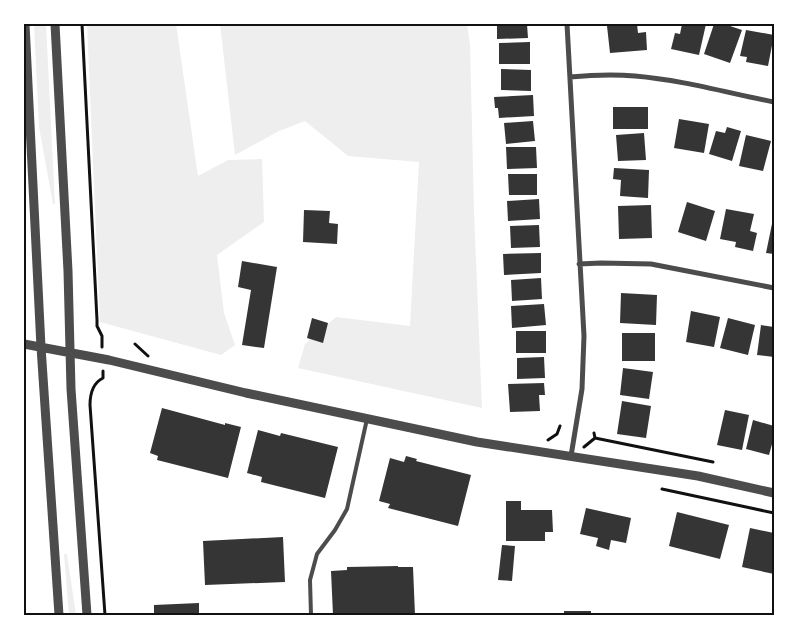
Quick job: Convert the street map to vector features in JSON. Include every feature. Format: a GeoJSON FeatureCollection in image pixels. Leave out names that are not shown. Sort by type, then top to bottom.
{"type":"FeatureCollection","features":[{"type":"Feature","properties":{"kind":"street"},"geometry":{"type":"LineString","coordinates":[[25,24],[41,347],[59,615]]}},
{"type":"Feature","properties":{"kind":"street"},"geometry":{"type":"LineString","coordinates":[[55,24],[68,271],[71,389],[87,615]]}},
{"type":"Feature","properties":{"kind":"street"},"geometry":{"type":"LineString","coordinates":[[567,24],[584,336],[582,389],[571,456]]}},
{"type":"Feature","properties":{"kind":"street"},"geometry":{"type":"LineString","coordinates":[[570,77],[600,74],[671,80],[774,102]]}},
{"type":"Feature","properties":{"kind":"street"},"geometry":{"type":"LineString","coordinates":[[579,264],[601,262],[651,264],[774,288]]}},
{"type":"Feature","properties":{"kind":"street"},"geometry":{"type":"LineString","coordinates":[[24,344],[109,360],[367,420],[477,442],[698,476],[774,493]]}},
{"type":"Feature","properties":{"kind":"lane"},"geometry":{"type":"LineString","coordinates":[[311,615],[310,580],[317,554],[335,530],[347,509],[367,420]]}},
{"type":"Feature","properties":{"kind":"path"},"geometry":{"type":"LineString","coordinates":[[82,24],[97,326],[102,336]]}},
{"type":"Feature","properties":{"kind":"path"},"geometry":{"type":"LineString","coordinates":[[97,380],[92,391],[90,405],[105,615]]}},
{"type":"Feature","properties":{"kind":"path"},"geometry":{"type":"LineString","coordinates":[[594,433],[595,438],[713,462]]}},
{"type":"Feature","properties":{"kind":"path"},"geometry":{"type":"LineString","coordinates":[[662,489],[774,514]]}},
{"type":"Feature","properties":{"kind":"shaded area"},"geometry":{"type":"Polygon","coordinates":[[[34,24],[46,24],[55,204],[53,204],[39,127],[34,24]]]}},
{"type":"Feature","properties":{"kind":"shaded area"},"geometry":{"type":"Polygon","coordinates":[[[87,24],[176,24],[198,176],[228,160],[262,159],[264,222],[217,255],[224,313],[235,345],[221,355],[100,322],[87,24]]]}},
{"type":"Feature","properties":{"kind":"shaded area"},"geometry":{"type":"Polygon","coordinates":[[[220,24],[467,24],[470,44],[474,211],[482,408],[298,368],[305,344],[336,317],[410,326],[419,162],[348,156],[305,121],[279,131],[235,155],[220,24]]]}},
{"type":"Feature","properties":{"kind":"shaded area"},"geometry":{"type":"Polygon","coordinates":[[[64,554],[67,554],[76,615],[69,615],[64,554]]]}},
{"type":"Feature","properties":{"kind":"building"},"geometry":{"type":"Polygon","coordinates":[[[497,24],[527,24],[528,38],[497,39],[497,24]]]}},
{"type":"Feature","properties":{"kind":"building"},"geometry":{"type":"Polygon","coordinates":[[[637,24],[638,33],[646,32],[647,50],[610,53],[607,26],[637,24]]]}},
{"type":"Feature","properties":{"kind":"building"},"geometry":{"type":"Polygon","coordinates":[[[682,24],[706,24],[699,55],[671,49],[675,33],[680,34],[682,24]]]}},
{"type":"Feature","properties":{"kind":"building"},"geometry":{"type":"Polygon","coordinates":[[[714,24],[724,24],[742,30],[730,63],[704,54],[714,24]]]}},
{"type":"Feature","properties":{"kind":"building"},"geometry":{"type":"Polygon","coordinates":[[[746,30],[774,35],[768,66],[746,62],[747,57],[740,56],[746,30]]]}},
{"type":"Feature","properties":{"kind":"building"},"geometry":{"type":"Polygon","coordinates":[[[530,42],[530,64],[499,64],[499,43],[530,42]]]}},
{"type":"Feature","properties":{"kind":"building"},"geometry":{"type":"Polygon","coordinates":[[[501,69],[531,70],[531,91],[501,90],[501,69]]]}},
{"type":"Feature","properties":{"kind":"building"},"geometry":{"type":"Polygon","coordinates":[[[533,95],[534,116],[499,118],[498,108],[495,108],[494,97],[533,95]]]}},
{"type":"Feature","properties":{"kind":"building"},"geometry":{"type":"Polygon","coordinates":[[[613,107],[648,107],[648,129],[613,129],[613,107]]]}},
{"type":"Feature","properties":{"kind":"building"},"geometry":{"type":"Polygon","coordinates":[[[679,119],[709,124],[704,153],[674,148],[679,119]]]}},
{"type":"Feature","properties":{"kind":"building"},"geometry":{"type":"Polygon","coordinates":[[[533,121],[535,141],[506,144],[504,123],[533,121]]]}},
{"type":"Feature","properties":{"kind":"building"},"geometry":{"type":"Polygon","coordinates":[[[727,127],[741,131],[732,161],[709,154],[716,131],[725,133],[727,127]]]}},
{"type":"Feature","properties":{"kind":"building"},"geometry":{"type":"Polygon","coordinates":[[[644,133],[646,160],[618,161],[616,135],[644,133]]]}},
{"type":"Feature","properties":{"kind":"building"},"geometry":{"type":"Polygon","coordinates":[[[746,135],[771,141],[763,171],[739,166],[746,135]]]}},
{"type":"Feature","properties":{"kind":"building"},"geometry":{"type":"Polygon","coordinates":[[[506,147],[536,147],[537,168],[507,169],[506,147]]]}},
{"type":"Feature","properties":{"kind":"building"},"geometry":{"type":"Polygon","coordinates":[[[614,168],[649,170],[648,198],[620,196],[621,180],[613,179],[614,168]]]}},
{"type":"Feature","properties":{"kind":"building"},"geometry":{"type":"Polygon","coordinates":[[[508,174],[537,174],[537,195],[509,195],[508,174]]]}},
{"type":"Feature","properties":{"kind":"building"},"geometry":{"type":"Polygon","coordinates":[[[539,199],[540,219],[508,221],[507,201],[539,199]]]}},
{"type":"Feature","properties":{"kind":"building"},"geometry":{"type":"Polygon","coordinates":[[[687,202],[715,211],[706,241],[678,232],[687,202]]]}},
{"type":"Feature","properties":{"kind":"building"},"geometry":{"type":"Polygon","coordinates":[[[651,205],[652,238],[619,239],[618,206],[651,205]]]}},
{"type":"Feature","properties":{"kind":"building"},"geometry":{"type":"Polygon","coordinates":[[[726,209],[754,214],[750,231],[757,233],[753,251],[735,247],[736,242],[720,239],[726,209]]]}},
{"type":"Feature","properties":{"kind":"building"},"geometry":{"type":"Polygon","coordinates":[[[304,210],[330,211],[329,223],[338,224],[337,244],[303,242],[304,210]]]}},
{"type":"Feature","properties":{"kind":"building"},"geometry":{"type":"Polygon","coordinates":[[[774,219],[774,254],[766,253],[774,219]]]}},
{"type":"Feature","properties":{"kind":"building"},"geometry":{"type":"Polygon","coordinates":[[[539,225],[540,247],[511,248],[510,226],[539,225]]]}},
{"type":"Feature","properties":{"kind":"building"},"geometry":{"type":"Polygon","coordinates":[[[541,253],[541,273],[504,275],[503,254],[541,253]]]}},
{"type":"Feature","properties":{"kind":"building"},"geometry":{"type":"Polygon","coordinates":[[[242,261],[277,267],[264,348],[242,345],[251,290],[238,287],[242,261]]]}},
{"type":"Feature","properties":{"kind":"building"},"geometry":{"type":"Polygon","coordinates":[[[541,278],[542,299],[512,301],[511,280],[541,278]]]}},
{"type":"Feature","properties":{"kind":"building"},"geometry":{"type":"Polygon","coordinates":[[[621,293],[657,295],[656,325],[620,323],[621,293]]]}},
{"type":"Feature","properties":{"kind":"building"},"geometry":{"type":"Polygon","coordinates":[[[544,304],[546,325],[512,328],[511,306],[544,304]]]}},
{"type":"Feature","properties":{"kind":"building"},"geometry":{"type":"Polygon","coordinates":[[[691,311],[720,317],[714,347],[686,342],[691,311]]]}},
{"type":"Feature","properties":{"kind":"building"},"geometry":{"type":"Polygon","coordinates":[[[312,318],[328,323],[323,343],[307,338],[312,318]]]}},
{"type":"Feature","properties":{"kind":"building"},"geometry":{"type":"Polygon","coordinates":[[[728,318],[755,325],[748,355],[720,348],[728,318]]]}},
{"type":"Feature","properties":{"kind":"building"},"geometry":{"type":"Polygon","coordinates":[[[761,325],[774,327],[774,357],[757,355],[761,325]]]}},
{"type":"Feature","properties":{"kind":"building"},"geometry":{"type":"Polygon","coordinates":[[[516,331],[546,331],[546,353],[516,353],[516,331]]]}},
{"type":"Feature","properties":{"kind":"building"},"geometry":{"type":"Polygon","coordinates":[[[622,333],[655,333],[655,361],[622,361],[622,333]]]}},
{"type":"Feature","properties":{"kind":"building"},"geometry":{"type":"Polygon","coordinates":[[[544,357],[545,378],[517,379],[517,358],[544,357]]]}},
{"type":"Feature","properties":{"kind":"building"},"geometry":{"type":"Polygon","coordinates":[[[623,368],[653,372],[649,399],[620,395],[623,368]]]}},
{"type":"Feature","properties":{"kind":"building"},"geometry":{"type":"Polygon","coordinates":[[[544,383],[545,395],[539,395],[540,411],[510,412],[508,384],[544,383]]]}},
{"type":"Feature","properties":{"kind":"building"},"geometry":{"type":"Polygon","coordinates":[[[622,401],[651,406],[646,438],[617,434],[622,401]]]}},
{"type":"Feature","properties":{"kind":"building"},"geometry":{"type":"Polygon","coordinates":[[[162,408],[225,425],[225,423],[241,427],[228,478],[157,460],[158,456],[150,453],[162,408]]]}},
{"type":"Feature","properties":{"kind":"building"},"geometry":{"type":"Polygon","coordinates":[[[725,410],[749,415],[742,450],[717,445],[725,410]]]}},
{"type":"Feature","properties":{"kind":"building"},"geometry":{"type":"Polygon","coordinates":[[[753,420],[774,426],[774,437],[769,455],[746,449],[753,420]]]}},
{"type":"Feature","properties":{"kind":"building"},"geometry":{"type":"Polygon","coordinates":[[[258,430],[280,436],[281,433],[338,447],[325,498],[261,482],[262,477],[247,473],[258,430]]]}},
{"type":"Feature","properties":{"kind":"building"},"geometry":{"type":"Polygon","coordinates":[[[406,456],[417,459],[416,461],[471,475],[458,526],[388,508],[390,504],[379,501],[390,458],[404,462],[406,456]]]}},
{"type":"Feature","properties":{"kind":"building"},"geometry":{"type":"Polygon","coordinates":[[[506,501],[521,501],[521,510],[552,510],[553,532],[545,532],[545,541],[506,541],[506,501]]]}},
{"type":"Feature","properties":{"kind":"building"},"geometry":{"type":"Polygon","coordinates":[[[586,508],[631,518],[626,543],[611,540],[609,550],[596,546],[598,538],[580,534],[586,508]]]}},
{"type":"Feature","properties":{"kind":"building"},"geometry":{"type":"Polygon","coordinates":[[[677,512],[729,525],[720,559],[669,546],[677,512]]]}},
{"type":"Feature","properties":{"kind":"building"},"geometry":{"type":"Polygon","coordinates":[[[750,528],[774,533],[774,574],[742,567],[750,528]]]}},
{"type":"Feature","properties":{"kind":"building"},"geometry":{"type":"Polygon","coordinates":[[[283,537],[285,582],[205,585],[203,541],[283,537]]]}},
{"type":"Feature","properties":{"kind":"building"},"geometry":{"type":"Polygon","coordinates":[[[502,545],[515,546],[512,581],[498,580],[502,545]]]}},
{"type":"Feature","properties":{"kind":"building"},"geometry":{"type":"Polygon","coordinates":[[[347,567],[413,567],[415,615],[333,615],[331,571],[347,570],[347,567]]]}},
{"type":"Feature","properties":{"kind":"building"},"geometry":{"type":"Polygon","coordinates":[[[199,603],[199,615],[154,615],[154,605],[199,603]]]}},
{"type":"Feature","properties":{"kind":"building"},"geometry":{"type":"Polygon","coordinates":[[[564,611],[591,611],[591,615],[564,615],[564,611]]]}}]}
